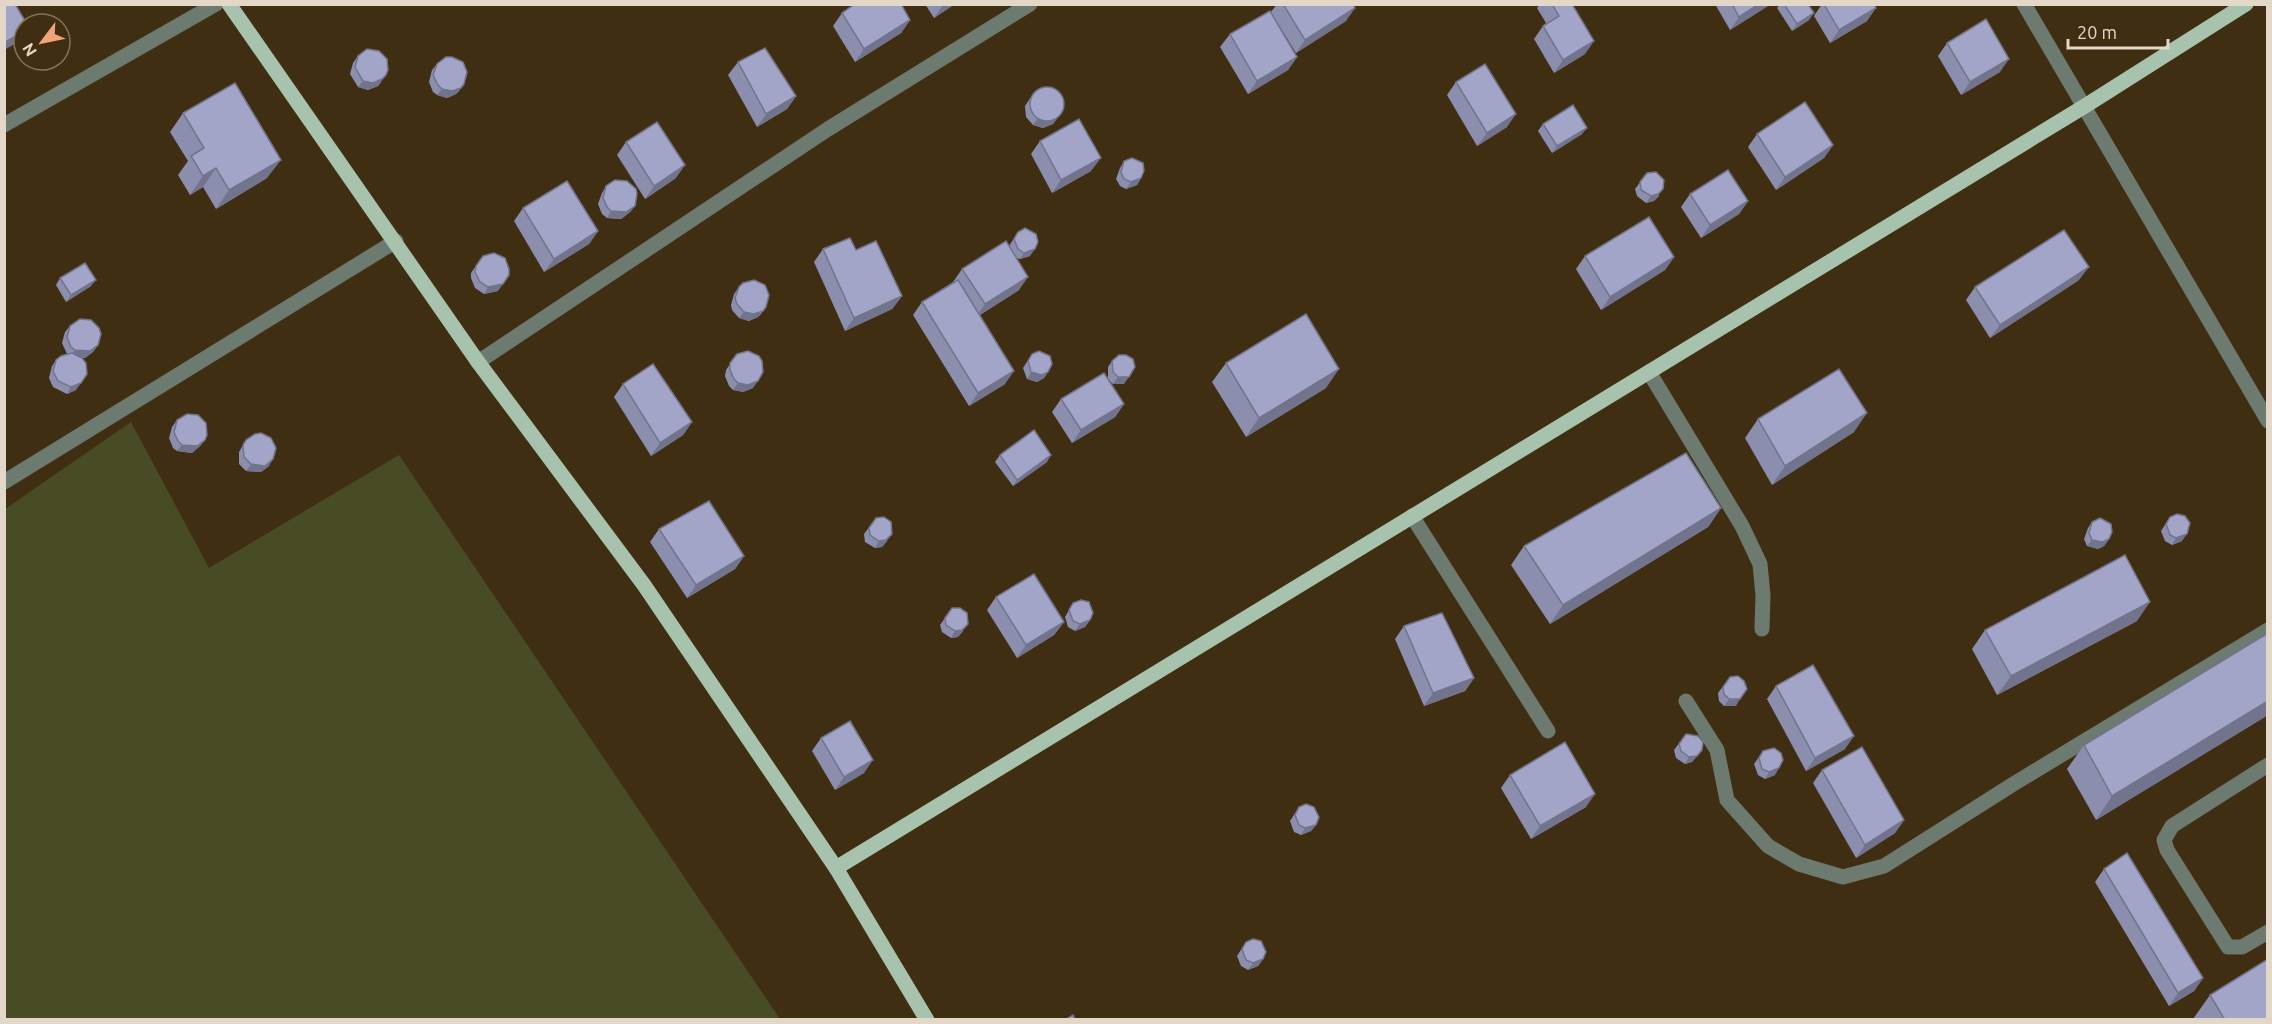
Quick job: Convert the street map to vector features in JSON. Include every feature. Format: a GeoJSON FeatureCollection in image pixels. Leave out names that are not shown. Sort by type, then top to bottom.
{"type":"FeatureCollection","features":[{"type":"Feature","properties":{"kind":"main road"},"geometry":{"type":"LineString","coordinates":[[229,4],[478,362],[644,585],[836,868],[927,1020]]}},
{"type":"Feature","properties":{"kind":"main road"},"geometry":{"type":"LineString","coordinates":[[836,868],[2085,106],[2246,4]]}},
{"type":"Feature","properties":{"kind":"street"},"geometry":{"type":"LineString","coordinates":[[4,125],[216,4]]}},
{"type":"Feature","properties":{"kind":"street"},"geometry":{"type":"LineString","coordinates":[[478,362],[828,129],[1030,4]]}},
{"type":"Feature","properties":{"kind":"street"},"geometry":{"type":"LineString","coordinates":[[2024,4],[2268,421]]}},
{"type":"Feature","properties":{"kind":"street"},"geometry":{"type":"LineString","coordinates":[[4,482],[396,241]]}},
{"type":"Feature","properties":{"kind":"street"},"geometry":{"type":"LineString","coordinates":[[1649,372],[1742,526],[1760,564],[1763,595],[1762,629]]}},
{"type":"Feature","properties":{"kind":"street"},"geometry":{"type":"LineString","coordinates":[[1412,516],[1548,731]]}},
{"type":"Feature","properties":{"kind":"street"},"geometry":{"type":"LineString","coordinates":[[1686,701],[1717,750],[1727,800],[1768,846],[1799,864],[1843,877],[1884,866],[2015,783],[2268,630]]}},
{"type":"Feature","properties":{"kind":"street"},"geometry":{"type":"LineString","coordinates":[[2268,765],[2172,826],[2164,840],[2167,850],[2228,947],[2242,947],[2268,932]]}},
{"type":"Feature","properties":{"kind":"green space"},"geometry":{"type":"Polygon","coordinates":[[[131,422],[209,568],[399,455],[780,1019],[5,1019],[5,509],[131,422]]]}},
{"type":"Feature","properties":{"kind":"building"},"geometry":{"type":"Polygon","coordinates":[[[4,4],[15,4],[20,12],[12,12],[12,38],[4,43],[4,4]]]}},
{"type":"Feature","properties":{"kind":"building"},"geometry":{"type":"Polygon","coordinates":[[[855,4],[901,4],[910,20],[864,49],[842,13],[855,4]]]}},
{"type":"Feature","properties":{"kind":"building"},"geometry":{"type":"Polygon","coordinates":[[[1283,4],[1353,4],[1355,8],[1305,40],[1283,4]]]}},
{"type":"Feature","properties":{"kind":"building"},"geometry":{"type":"Polygon","coordinates":[[[1552,4],[1572,4],[1594,41],[1563,60],[1543,26],[1559,16],[1552,4]]]}},
{"type":"Feature","properties":{"kind":"building"},"geometry":{"type":"Polygon","coordinates":[[[1732,4],[1759,4],[1739,17],[1732,4]]]}},
{"type":"Feature","properties":{"kind":"building"},"geometry":{"type":"Polygon","coordinates":[[[1784,4],[1808,4],[1814,13],[1797,24],[1784,4]]]}},
{"type":"Feature","properties":{"kind":"building"},"geometry":{"type":"Polygon","coordinates":[[[1824,4],[1874,4],[1876,8],[1839,30],[1824,4]]]}},
{"type":"Feature","properties":{"kind":"building"},"geometry":{"type":"Polygon","coordinates":[[[1270,11],[1297,57],[1257,81],[1230,34],[1270,11]]]}},
{"type":"Feature","properties":{"kind":"building"},"geometry":{"type":"Polygon","coordinates":[[[1986,19],[2009,59],[1970,82],[1947,43],[1986,19]]]}},
{"type":"Feature","properties":{"kind":"building"},"geometry":{"type":"Polygon","coordinates":[[[765,48],[796,96],[766,114],[738,62],[765,48]]]}},
{"type":"Feature","properties":{"kind":"building"},"geometry":{"type":"Polygon","coordinates":[[[367,49],[379,51],[387,59],[386,75],[373,83],[363,81],[355,67],[358,56],[367,49]]]}},
{"type":"Feature","properties":{"kind":"building"},"geometry":{"type":"Polygon","coordinates":[[[446,57],[463,62],[467,72],[461,88],[452,91],[442,89],[433,75],[437,64],[446,57]]]}},
{"type":"Feature","properties":{"kind":"building"},"geometry":{"type":"Polygon","coordinates":[[[1485,64],[1516,114],[1487,133],[1456,82],[1485,64]]]}},
{"type":"Feature","properties":{"kind":"building"},"geometry":{"type":"Polygon","coordinates":[[[235,83],[281,160],[229,190],[216,168],[203,176],[191,156],[204,148],[183,113],[235,83]]]}},
{"type":"Feature","properties":{"kind":"building"},"geometry":{"type":"Polygon","coordinates":[[[1047,87],[1059,92],[1064,104],[1059,116],[1047,121],[1035,116],[1030,104],[1035,92],[1047,87]]]}},
{"type":"Feature","properties":{"kind":"building"},"geometry":{"type":"Polygon","coordinates":[[[1805,102],[1833,145],[1785,177],[1757,134],[1805,102]]]}},
{"type":"Feature","properties":{"kind":"building"},"geometry":{"type":"Polygon","coordinates":[[[1573,105],[1587,128],[1557,146],[1543,124],[1573,105]]]}},
{"type":"Feature","properties":{"kind":"building"},"geometry":{"type":"Polygon","coordinates":[[[1079,119],[1101,158],[1061,180],[1040,141],[1079,119]]]}},
{"type":"Feature","properties":{"kind":"building"},"geometry":{"type":"Polygon","coordinates":[[[657,122],[685,165],[654,186],[626,142],[657,122]]]}},
{"type":"Feature","properties":{"kind":"building"},"geometry":{"type":"Polygon","coordinates":[[[1132,158],[1143,163],[1144,171],[1141,178],[1131,182],[1124,179],[1121,172],[1124,161],[1132,158]]]}},
{"type":"Feature","properties":{"kind":"building"},"geometry":{"type":"Polygon","coordinates":[[[1728,170],[1748,201],[1710,225],[1690,194],[1728,170]]]}},
{"type":"Feature","properties":{"kind":"building"},"geometry":{"type":"Polygon","coordinates":[[[1656,172],[1664,180],[1663,189],[1651,196],[1641,190],[1640,182],[1647,173],[1656,172]]]}},
{"type":"Feature","properties":{"kind":"building"},"geometry":{"type":"Polygon","coordinates":[[[615,180],[627,181],[636,189],[635,206],[626,212],[611,211],[603,198],[606,186],[615,180]]]}},
{"type":"Feature","properties":{"kind":"building"},"geometry":{"type":"Polygon","coordinates":[[[567,181],[598,231],[554,259],[523,208],[567,181]]]}},
{"type":"Feature","properties":{"kind":"building"},"geometry":{"type":"Polygon","coordinates":[[[1649,217],[1674,257],[1610,297],[1585,256],[1649,217]]]}},
{"type":"Feature","properties":{"kind":"building"},"geometry":{"type":"Polygon","coordinates":[[[1025,228],[1036,234],[1038,242],[1035,249],[1024,253],[1018,249],[1014,239],[1018,232],[1025,228]]]}},
{"type":"Feature","properties":{"kind":"building"},"geometry":{"type":"Polygon","coordinates":[[[2064,230],[2089,267],[2000,325],[1975,287],[2064,230]]]}},
{"type":"Feature","properties":{"kind":"building"},"geometry":{"type":"Polygon","coordinates":[[[850,238],[856,250],[876,241],[902,296],[854,318],[823,249],[850,238]]]}},
{"type":"Feature","properties":{"kind":"building"},"geometry":{"type":"Polygon","coordinates":[[[1006,241],[1028,277],[985,304],[962,269],[1006,241]]]}},
{"type":"Feature","properties":{"kind":"building"},"geometry":{"type":"Polygon","coordinates":[[[494,253],[505,258],[509,275],[503,284],[488,287],[480,282],[475,272],[476,266],[483,256],[494,253]]]}},
{"type":"Feature","properties":{"kind":"building"},"geometry":{"type":"Polygon","coordinates":[[[85,263],[96,280],[71,295],[60,278],[85,263]]]}},
{"type":"Feature","properties":{"kind":"building"},"geometry":{"type":"Polygon","coordinates":[[[754,280],[765,285],[769,295],[763,311],[754,314],[744,312],[735,298],[743,283],[754,280]]]}},
{"type":"Feature","properties":{"kind":"building"},"geometry":{"type":"Polygon","coordinates":[[[958,280],[1014,371],[978,393],[922,302],[958,280]]]}},
{"type":"Feature","properties":{"kind":"building"},"geometry":{"type":"Polygon","coordinates":[[[1306,314],[1339,369],[1259,418],[1226,363],[1306,314]]]}},
{"type":"Feature","properties":{"kind":"building"},"geometry":{"type":"Polygon","coordinates":[[[80,319],[91,320],[99,328],[101,334],[98,345],[90,351],[75,350],[71,347],[67,337],[70,326],[80,319]]]}},
{"type":"Feature","properties":{"kind":"building"},"geometry":{"type":"Polygon","coordinates":[[[748,351],[759,356],[763,372],[758,381],[748,385],[738,383],[734,379],[730,363],[737,354],[748,351]]]}},
{"type":"Feature","properties":{"kind":"building"},"geometry":{"type":"Polygon","coordinates":[[[1039,351],[1050,356],[1052,364],[1048,372],[1042,375],[1031,372],[1028,361],[1032,354],[1039,351]]]}},
{"type":"Feature","properties":{"kind":"building"},"geometry":{"type":"Polygon","coordinates":[[[72,353],[86,363],[87,374],[81,383],[71,387],[58,381],[53,371],[56,360],[72,353]]]}},
{"type":"Feature","properties":{"kind":"building"},"geometry":{"type":"Polygon","coordinates":[[[1119,355],[1126,355],[1133,359],[1135,367],[1129,377],[1118,377],[1113,372],[1112,361],[1119,355]]]}},
{"type":"Feature","properties":{"kind":"building"},"geometry":{"type":"Polygon","coordinates":[[[653,364],[692,422],[660,443],[623,384],[653,364]]]}},
{"type":"Feature","properties":{"kind":"building"},"geometry":{"type":"Polygon","coordinates":[[[1839,369],[1867,413],[1785,466],[1758,419],[1839,369]]]}},
{"type":"Feature","properties":{"kind":"building"},"geometry":{"type":"Polygon","coordinates":[[[1104,373],[1124,404],[1081,430],[1061,399],[1104,373]]]}},
{"type":"Feature","properties":{"kind":"building"},"geometry":{"type":"Polygon","coordinates":[[[187,414],[198,415],[206,423],[207,435],[205,440],[197,446],[182,445],[174,432],[177,420],[187,414]]]}},
{"type":"Feature","properties":{"kind":"building"},"geometry":{"type":"Polygon","coordinates":[[[1034,430],[1051,455],[1017,480],[1000,455],[1034,430]]]}},
{"type":"Feature","properties":{"kind":"building"},"geometry":{"type":"Polygon","coordinates":[[[261,433],[271,438],[276,448],[273,459],[265,466],[251,464],[244,457],[243,445],[246,440],[261,433]]]}},
{"type":"Feature","properties":{"kind":"building"},"geometry":{"type":"Polygon","coordinates":[[[1686,453],[1721,508],[1563,605],[1524,546],[1686,453]]]}},
{"type":"Feature","properties":{"kind":"building"},"geometry":{"type":"Polygon","coordinates":[[[709,501],[744,556],[696,585],[659,529],[709,501]]]}},
{"type":"Feature","properties":{"kind":"building"},"geometry":{"type":"Polygon","coordinates":[[[2177,514],[2185,516],[2190,523],[2187,534],[2176,538],[2170,535],[2166,524],[2170,517],[2177,514]]]}},
{"type":"Feature","properties":{"kind":"building"},"geometry":{"type":"Polygon","coordinates":[[[884,517],[891,522],[892,534],[886,540],[879,541],[870,535],[869,528],[876,518],[884,517]]]}},
{"type":"Feature","properties":{"kind":"building"},"geometry":{"type":"Polygon","coordinates":[[[2100,518],[2111,524],[2112,532],[2109,539],[2102,542],[2092,540],[2089,533],[2092,522],[2100,518]]]}},
{"type":"Feature","properties":{"kind":"building"},"geometry":{"type":"Polygon","coordinates":[[[2125,555],[2150,602],[2011,676],[1985,630],[2125,555]]]}},
{"type":"Feature","properties":{"kind":"building"},"geometry":{"type":"Polygon","coordinates":[[[1034,574],[1064,622],[1026,645],[996,597],[1034,574]]]}},
{"type":"Feature","properties":{"kind":"building"},"geometry":{"type":"Polygon","coordinates":[[[1081,600],[1089,602],[1093,613],[1090,620],[1080,624],[1073,621],[1069,610],[1073,603],[1081,600]]]}},
{"type":"Feature","properties":{"kind":"building"},"geometry":{"type":"Polygon","coordinates":[[[952,608],[960,608],[967,613],[968,624],[962,630],[955,631],[946,625],[945,618],[952,608]]]}},
{"type":"Feature","properties":{"kind":"building"},"geometry":{"type":"Polygon","coordinates":[[[1442,613],[1474,678],[1433,693],[1404,626],[1442,613]]]}},
{"type":"Feature","properties":{"kind":"building"},"geometry":{"type":"Polygon","coordinates":[[[2268,633],[2268,701],[2112,796],[2084,745],[2268,633]]]}},
{"type":"Feature","properties":{"kind":"building"},"geometry":{"type":"Polygon","coordinates":[[[1813,665],[1854,736],[1815,758],[1776,686],[1813,665]]]}},
{"type":"Feature","properties":{"kind":"building"},"geometry":{"type":"Polygon","coordinates":[[[1738,676],[1744,681],[1747,689],[1740,699],[1729,699],[1724,694],[1723,687],[1730,677],[1738,676]]]}},
{"type":"Feature","properties":{"kind":"building"},"geometry":{"type":"Polygon","coordinates":[[[850,721],[873,760],[844,777],[821,738],[850,721]]]}},
{"type":"Feature","properties":{"kind":"building"},"geometry":{"type":"Polygon","coordinates":[[[1686,734],[1698,736],[1703,742],[1702,750],[1697,756],[1689,757],[1681,751],[1679,744],[1686,734]]]}},
{"type":"Feature","properties":{"kind":"building"},"geometry":{"type":"Polygon","coordinates":[[[1565,742],[1595,794],[1540,826],[1510,775],[1565,742]]]}},
{"type":"Feature","properties":{"kind":"building"},"geometry":{"type":"Polygon","coordinates":[[[1862,747],[1904,820],[1865,845],[1822,770],[1862,747]]]}},
{"type":"Feature","properties":{"kind":"building"},"geometry":{"type":"Polygon","coordinates":[[[1774,748],[1781,753],[1783,760],[1779,768],[1769,772],[1762,769],[1759,758],[1763,751],[1774,748]]]}},
{"type":"Feature","properties":{"kind":"building"},"geometry":{"type":"Polygon","coordinates":[[[1306,804],[1314,807],[1319,817],[1316,825],[1305,828],[1299,825],[1295,815],[1299,807],[1306,804]]]}},
{"type":"Feature","properties":{"kind":"building"},"geometry":{"type":"Polygon","coordinates":[[[2127,853],[2203,978],[2178,993],[2104,869],[2127,853]]]}},
{"type":"Feature","properties":{"kind":"building"},"geometry":{"type":"Polygon","coordinates":[[[1253,939],[1261,941],[1266,952],[1263,959],[1253,963],[1246,960],[1242,949],[1246,942],[1253,939]]]}},
{"type":"Feature","properties":{"kind":"building"},"geometry":{"type":"Polygon","coordinates":[[[2268,959],[2268,1020],[2225,1020],[2210,995],[2268,959]]]}},
{"type":"Feature","properties":{"kind":"building"},"geometry":{"type":"Polygon","coordinates":[[[1073,1015],[1075,1020],[1065,1020],[1073,1015]]]}}]}
